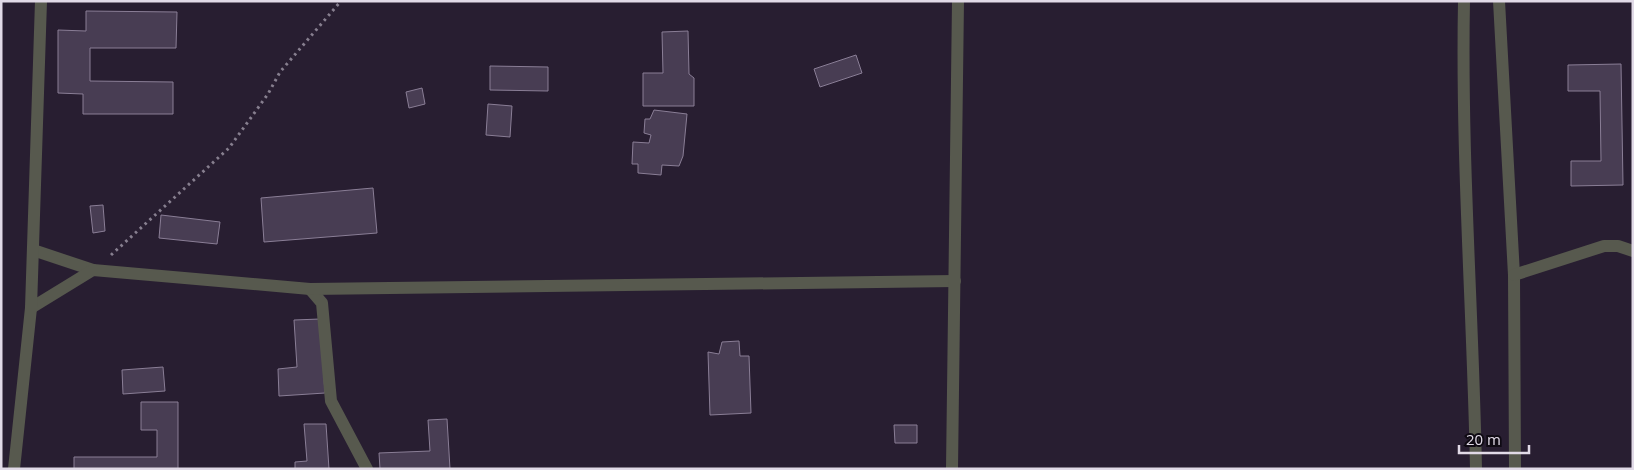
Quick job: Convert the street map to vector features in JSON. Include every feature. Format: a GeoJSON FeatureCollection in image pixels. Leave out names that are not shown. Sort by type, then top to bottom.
{"type":"FeatureCollection","features":[{"type":"Feature","properties":{"kind":"street"},"geometry":{"type":"LineString","coordinates":[[14,469],[31,308],[40,1]]}},
{"type":"Feature","properties":{"kind":"street"},"geometry":{"type":"LineString","coordinates":[[952,469],[958,1]]}},
{"type":"Feature","properties":{"kind":"street"},"geometry":{"type":"LineString","coordinates":[[1464,1],[1463,83],[1472,285],[1476,469]]}},
{"type":"Feature","properties":{"kind":"street"},"geometry":{"type":"LineString","coordinates":[[1499,1],[1514,275],[1515,469]]}},
{"type":"Feature","properties":{"kind":"street"},"geometry":{"type":"LineString","coordinates":[[1514,275],[1604,246],[1618,246],[1633,251]]}},
{"type":"Feature","properties":{"kind":"street"},"geometry":{"type":"LineString","coordinates":[[33,250],[93,270],[310,289],[955,282]]}},
{"type":"Feature","properties":{"kind":"street"},"geometry":{"type":"LineString","coordinates":[[31,308],[93,270]]}},
{"type":"Feature","properties":{"kind":"street"},"geometry":{"type":"LineString","coordinates":[[310,289],[322,302],[331,401],[367,469]]}},
{"type":"Feature","properties":{"kind":"path"},"geometry":{"type":"LineString","coordinates":[[93,270],[229,148],[268,94],[280,72],[341,1]]}},
{"type":"Feature","properties":{"kind":"building"},"geometry":{"type":"Polygon","coordinates":[[[86,11],[177,12],[176,48],[90,48],[90,81],[173,82],[173,114],[83,114],[83,94],[58,93],[58,30],[86,31],[86,11]]]}},
{"type":"Feature","properties":{"kind":"building"},"geometry":{"type":"Polygon","coordinates":[[[688,31],[689,74],[694,78],[694,106],[643,106],[643,73],[663,73],[662,32],[688,31]]]}},
{"type":"Feature","properties":{"kind":"building"},"geometry":{"type":"Polygon","coordinates":[[[856,55],[862,73],[820,87],[814,69],[856,55]]]}},
{"type":"Feature","properties":{"kind":"building"},"geometry":{"type":"Polygon","coordinates":[[[1621,64],[1623,185],[1571,186],[1571,161],[1601,161],[1600,91],[1568,91],[1568,65],[1621,64]]]}},
{"type":"Feature","properties":{"kind":"building"},"geometry":{"type":"Polygon","coordinates":[[[490,66],[548,67],[548,91],[490,90],[490,66]]]}},
{"type":"Feature","properties":{"kind":"building"},"geometry":{"type":"Polygon","coordinates":[[[422,88],[425,104],[409,108],[406,92],[422,88]]]}},
{"type":"Feature","properties":{"kind":"building"},"geometry":{"type":"Polygon","coordinates":[[[488,104],[512,106],[510,137],[486,135],[488,104]]]}},
{"type":"Feature","properties":{"kind":"building"},"geometry":{"type":"Polygon","coordinates":[[[654,110],[687,114],[683,156],[679,166],[662,165],[661,175],[638,173],[638,164],[632,164],[633,142],[649,143],[651,135],[644,133],[645,119],[650,119],[654,110]]]}},
{"type":"Feature","properties":{"kind":"building"},"geometry":{"type":"Polygon","coordinates":[[[373,188],[377,233],[264,242],[261,198],[373,188]]]}},
{"type":"Feature","properties":{"kind":"building"},"geometry":{"type":"Polygon","coordinates":[[[103,205],[105,231],[93,233],[90,206],[103,205]]]}},
{"type":"Feature","properties":{"kind":"building"},"geometry":{"type":"Polygon","coordinates":[[[161,215],[220,222],[217,244],[159,238],[161,215]]]}},
{"type":"Feature","properties":{"kind":"building"},"geometry":{"type":"Polygon","coordinates":[[[320,319],[325,393],[279,396],[278,369],[297,367],[294,320],[320,319]]]}},
{"type":"Feature","properties":{"kind":"building"},"geometry":{"type":"Polygon","coordinates":[[[739,341],[740,356],[749,356],[751,413],[710,415],[708,352],[719,354],[722,342],[739,341]]]}},
{"type":"Feature","properties":{"kind":"building"},"geometry":{"type":"Polygon","coordinates":[[[163,367],[165,391],[123,394],[122,370],[163,367]]]}},
{"type":"Feature","properties":{"kind":"building"},"geometry":{"type":"Polygon","coordinates":[[[141,402],[178,402],[178,469],[74,469],[74,457],[157,457],[157,430],[141,430],[141,402]]]}},
{"type":"Feature","properties":{"kind":"building"},"geometry":{"type":"Polygon","coordinates":[[[447,419],[450,469],[380,469],[379,453],[430,451],[428,420],[447,419]]]}},
{"type":"Feature","properties":{"kind":"building"},"geometry":{"type":"Polygon","coordinates":[[[304,424],[326,424],[329,469],[295,469],[295,462],[307,461],[304,424]]]}},
{"type":"Feature","properties":{"kind":"building"},"geometry":{"type":"Polygon","coordinates":[[[894,425],[917,425],[917,443],[895,443],[894,425]]]}}]}
